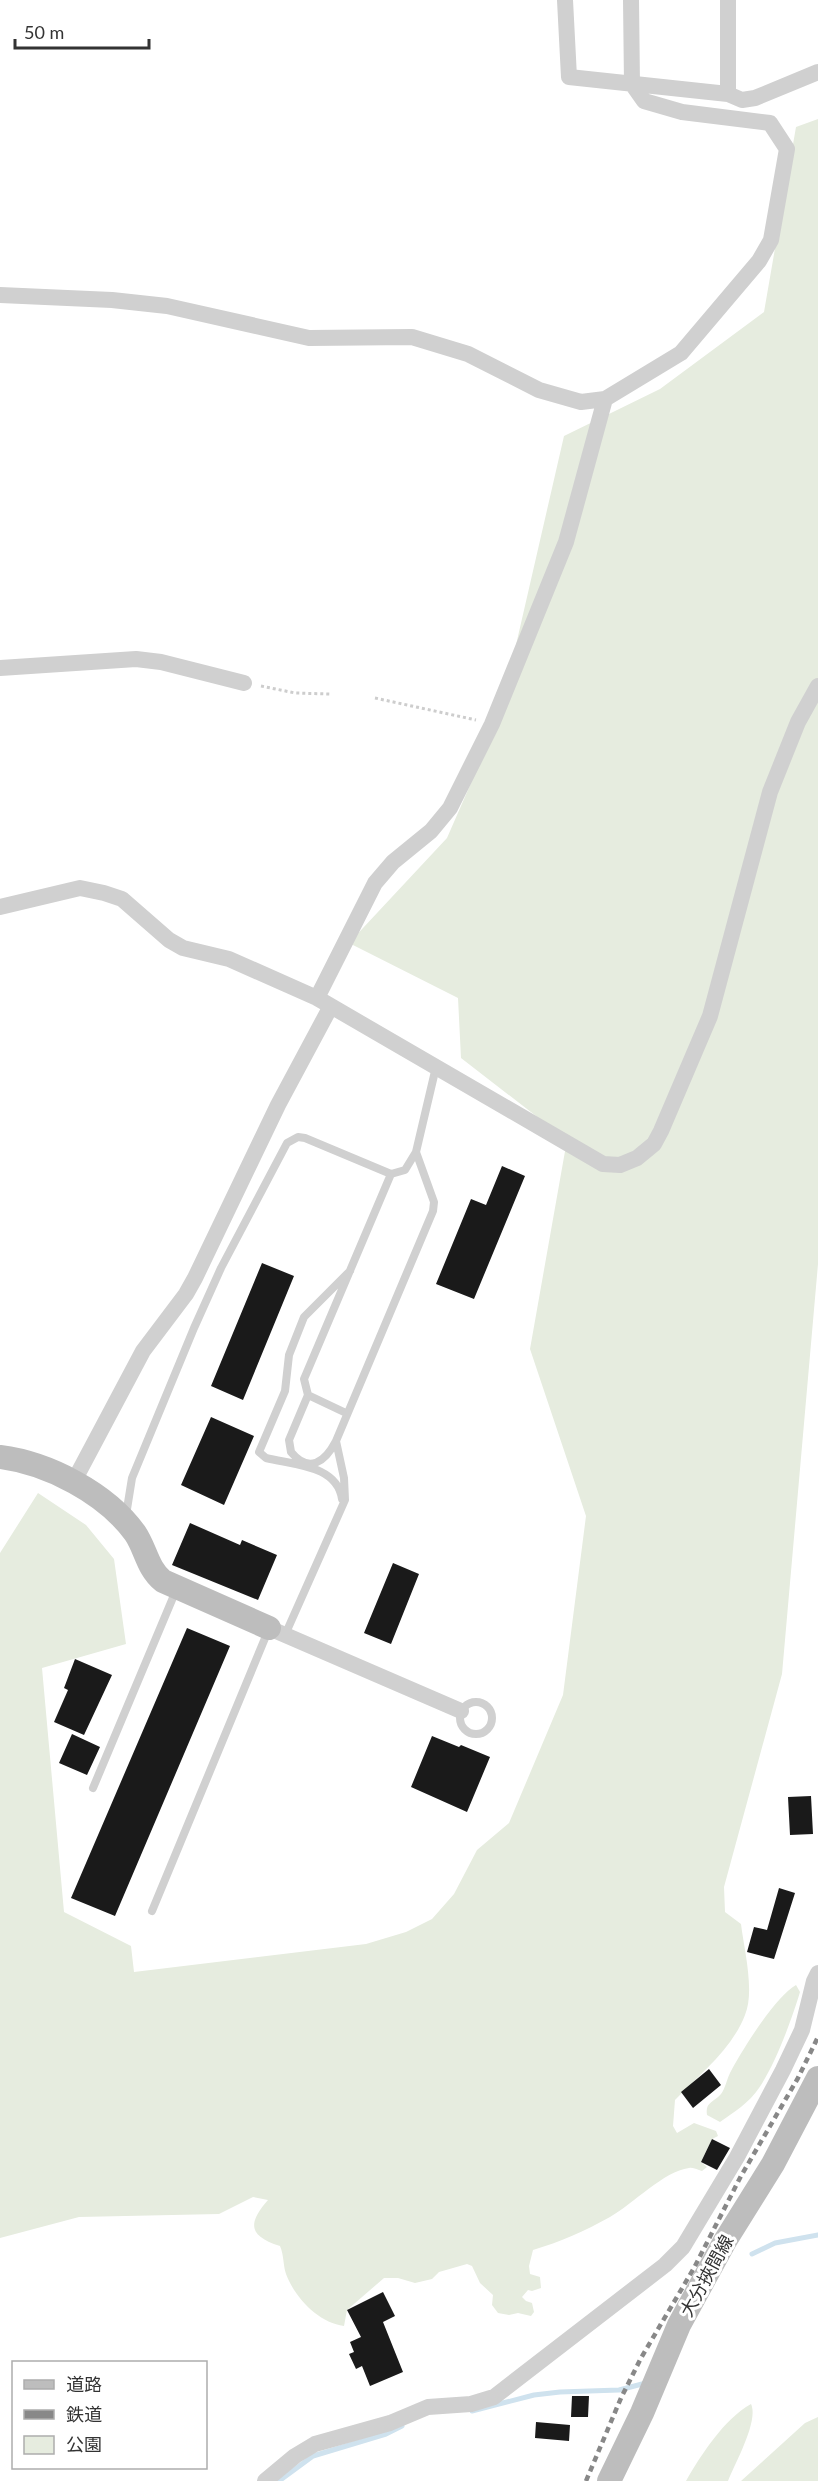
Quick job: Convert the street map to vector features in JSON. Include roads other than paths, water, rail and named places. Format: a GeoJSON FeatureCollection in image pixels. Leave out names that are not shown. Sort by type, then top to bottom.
{"type":"FeatureCollection","features":[{"type":"Feature","properties":{"kind":"main road"},"geometry":{"type":"LineString","coordinates":[[0,1456],[74,1480],[121,1519],[135,1534],[156,1575],[177,1588],[277,1631]]}},
{"type":"Feature","properties":{"kind":"main road","name":"大分挾間線"},"geometry":{"type":"LineString","coordinates":[[609,2481],[642,2413],[679,2325],[725,2241],[773,2164],[818,2078]]}},
{"type":"Feature","properties":{"kind":"street"},"geometry":{"type":"LineString","coordinates":[[565,0],[569,77],[728,94],[742,100],[755,98],[818,72]]}},
{"type":"Feature","properties":{"kind":"street"},"geometry":{"type":"LineString","coordinates":[[0,295],[112,300],[167,306],[309,338],[412,337],[468,354],[539,390],[581,402],[605,399],[681,352],[759,261],[771,240],[787,149],[770,123],[682,112],[644,101],[632,84],[631,0]]}},
{"type":"Feature","properties":{"kind":"street"},"geometry":{"type":"LineString","coordinates":[[728,0],[728,94]]}},
{"type":"Feature","properties":{"kind":"street"},"geometry":{"type":"LineString","coordinates":[[74,1480],[143,1351],[186,1294],[195,1278],[278,1106],[375,883],[393,862],[431,831],[450,808],[492,724],[566,542],[605,399]]}},
{"type":"Feature","properties":{"kind":"street"},"geometry":{"type":"LineString","coordinates":[[0,668],[136,659],[161,662],[244,682]]}},
{"type":"Feature","properties":{"kind":"street"},"geometry":{"type":"LineString","coordinates":[[0,907],[81,888],[122,899],[169,940],[183,948],[229,959],[324,1002],[603,1164],[620,1165],[648,1151],[661,1131],[706,1026],[770,792],[798,722],[818,686]]}},
{"type":"Feature","properties":{"kind":"street"},"geometry":{"type":"LineString","coordinates":[[277,1631],[462,1711]]}},
{"type":"Feature","properties":{"kind":"street"},"geometry":{"type":"LineString","coordinates":[[266,2481],[295,2456],[315,2444],[390,2423],[428,2407],[471,2404],[494,2397],[675,2257],[707,2210],[783,2070],[802,2030],[818,1973]]}},
{"type":"Feature","properties":{"kind":"lane"},"geometry":{"type":"LineString","coordinates":[[121,1519],[127,1509],[132,1478],[194,1328],[221,1268],[287,1143],[298,1137],[305,1138],[391,1174],[405,1170],[416,1152],[436,1067]]}},
{"type":"Feature","properties":{"kind":"lane"},"geometry":{"type":"LineString","coordinates":[[391,1174],[304,1379],[308,1395],[289,1440],[291,1452],[302,1461],[316,1463],[328,1456],[336,1441],[433,1211],[434,1202],[416,1152]]}},
{"type":"Feature","properties":{"kind":"lane"},"geometry":{"type":"LineString","coordinates":[[343,1505],[339,1485],[330,1475],[266,1458],[259,1452],[285,1391],[289,1355],[304,1317],[350,1271]]}},
{"type":"Feature","properties":{"kind":"lane"},"geometry":{"type":"LineString","coordinates":[[308,1395],[346,1413]]}},
{"type":"Feature","properties":{"kind":"lane"},"geometry":{"type":"LineString","coordinates":[[152,1911],[277,1631],[343,1505],[346,1492],[336,1441]]}},
{"type":"Feature","properties":{"kind":"lane"},"geometry":{"type":"LineString","coordinates":[[93,1788],[177,1588]]}},
{"type":"Feature","properties":{"kind":"lane"},"geometry":{"type":"LineString","coordinates":[[470,1703],[482,1703],[491,1710],[492,1724],[484,1733],[469,1734],[461,1725],[462,1711],[470,1703]]}},
{"type":"Feature","properties":{"kind":"waterway"},"geometry":{"type":"LineString","coordinates":[[752,2254],[775,2243],[818,2235]]}},
{"type":"Feature","properties":{"kind":"waterway"},"geometry":{"type":"LineString","coordinates":[[472,2411],[534,2395],[619,2390],[646,2383]]}},
{"type":"Feature","properties":{"kind":"waterway"},"geometry":{"type":"LineString","coordinates":[[279,2481],[313,2456],[386,2434],[402,2426]]}},
{"type":"Feature","properties":{"kind":"railway"},"geometry":{"type":"LineString","coordinates":[[586,2481],[621,2398],[641,2358],[694,2268],[741,2176],[798,2078],[818,2037]]}}]}
